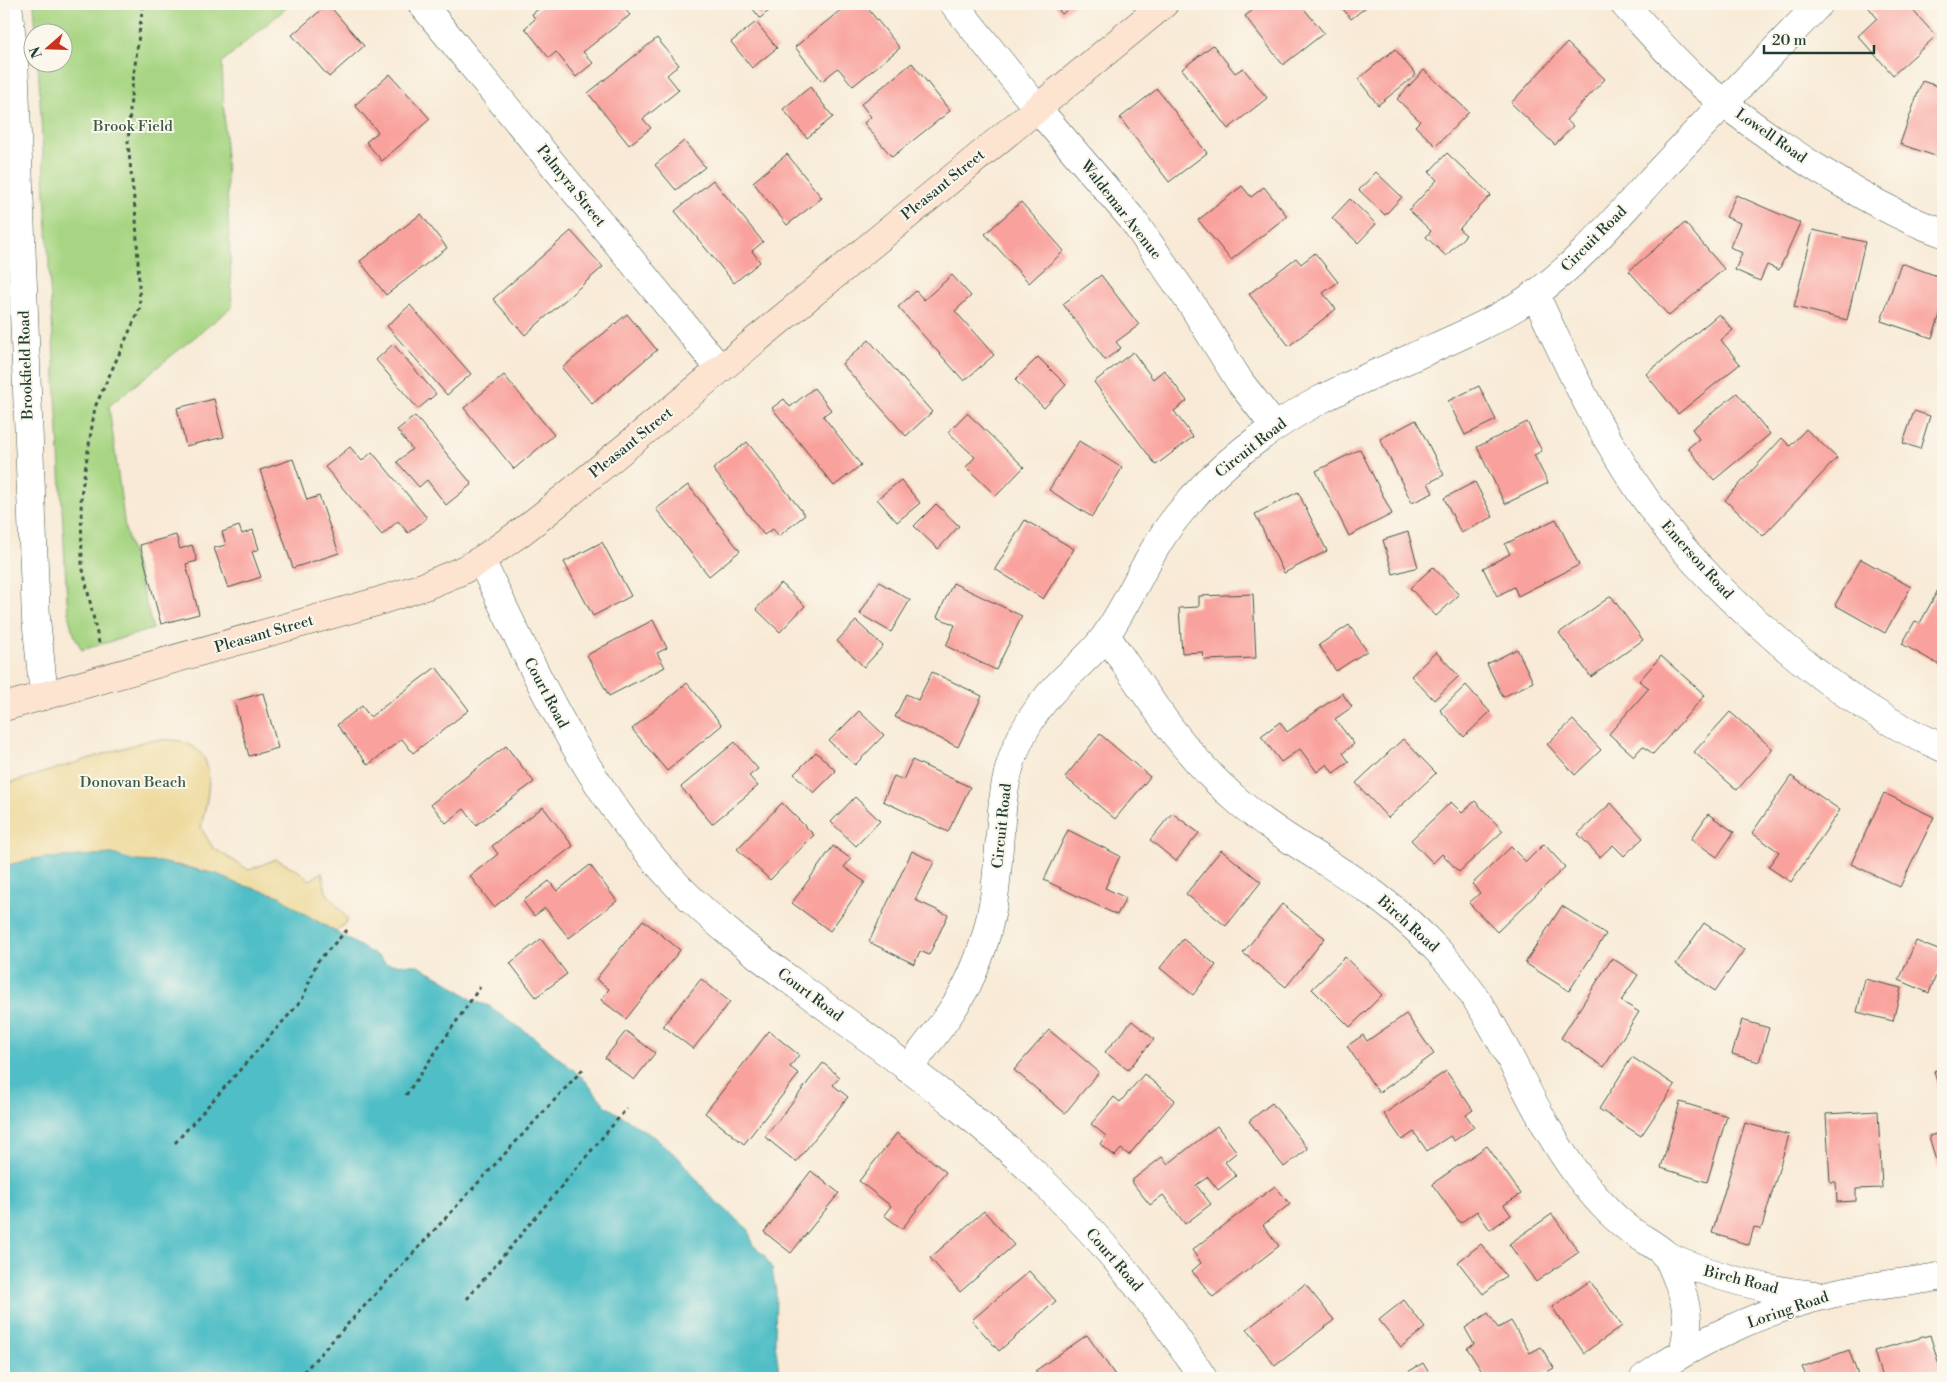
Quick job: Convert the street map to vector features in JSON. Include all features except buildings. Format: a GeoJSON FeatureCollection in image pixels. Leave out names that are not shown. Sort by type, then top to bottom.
{"type":"FeatureCollection","features":[{"type":"Feature","properties":{"kind":"main road","name":"Pleasant Street"},"geometry":{"type":"LineString","coordinates":[[4,707],[376,602],[443,580],[481,560],[520,533],[1164,4]]}},
{"type":"Feature","properties":{"kind":"street","name":"Brookfield Road"},"geometry":{"type":"LineString","coordinates":[[8,4],[14,58],[36,619],[44,696]]}},
{"type":"Feature","properties":{"kind":"street","name":"Palmyra Street"},"geometry":{"type":"LineString","coordinates":[[422,4],[720,369]]}},
{"type":"Feature","properties":{"kind":"street","name":"Waldemar Avenue"},"geometry":{"type":"LineString","coordinates":[[954,4],[1037,108],[1132,219],[1192,305],[1240,382],[1275,427]]}},
{"type":"Feature","properties":{"kind":"street","name":"Lowell Road"},"geometry":{"type":"LineString","coordinates":[[1624,4],[1665,49],[1723,103],[1781,145],[1859,194],[1887,209],[1943,232]]}},
{"type":"Feature","properties":{"kind":"street","name":"Circuit Road"},"geometry":{"type":"LineString","coordinates":[[908,1069],[959,999],[978,959],[995,894],[1006,783],[1020,740],[1046,698],[1096,648],[1106,635],[1149,557],[1178,513],[1232,460],[1275,427],[1339,391],[1477,328],[1517,307],[1535,294],[1586,249],[1819,4]]}},
{"type":"Feature","properties":{"kind":"street","name":"Emerson Road"},"geometry":{"type":"LineString","coordinates":[[1535,294],[1578,387],[1608,441],[1655,513],[1695,562],[1740,607],[1815,672],[1883,718],[1943,748]]}},
{"type":"Feature","properties":{"kind":"street","name":"Court Road"},"geometry":{"type":"LineString","coordinates":[[481,560],[530,662],[566,730],[616,809],[655,860],[699,906],[728,932],[958,1107],[1002,1144],[1093,1234],[1155,1308],[1203,1378]]}},
{"type":"Feature","properties":{"kind":"street","name":"Birch Road"},"geometry":{"type":"LineString","coordinates":[[1106,635],[1174,733],[1207,772],[1241,804],[1282,834],[1373,894],[1409,923],[1442,956],[1475,997],[1490,1020],[1537,1109],[1577,1174],[1609,1212],[1664,1254],[1697,1269],[1724,1278],[1781,1291],[1821,1296]]}},
{"type":"Feature","properties":{"kind":"street","name":"Birch Road"},"geometry":{"type":"LineString","coordinates":[[1664,1254],[1674,1271],[1687,1305],[1687,1337],[1684,1353]]}},
{"type":"Feature","properties":{"kind":"street","name":"Loring Road"},"geometry":{"type":"LineString","coordinates":[[1644,1378],[1684,1353],[1767,1315],[1821,1296],[1943,1276]]}},
{"type":"Feature","properties":{"kind":"path"},"geometry":{"type":"LineString","coordinates":[[99,643],[82,564],[81,495],[95,408],[140,308],[136,218],[128,144],[131,96],[143,4]]}},
{"type":"Feature","properties":{"kind":"path"},"geometry":{"type":"LineString","coordinates":[[175,1143],[302,1000],[317,962],[349,928]]}},
{"type":"Feature","properties":{"kind":"path"},"geometry":{"type":"LineString","coordinates":[[406,1095],[480,988]]}},
{"type":"Feature","properties":{"kind":"path"},"geometry":{"type":"LineString","coordinates":[[298,1378],[584,1068]]}},
{"type":"Feature","properties":{"kind":"path"},"geometry":{"type":"LineString","coordinates":[[467,1299],[627,1108]]}},
{"type":"Feature","properties":{"kind":"green space","name":"Brook Field"},"geometry":{"type":"Polygon","coordinates":[[[34,4],[291,4],[222,62],[232,307],[109,406],[125,528],[153,629],[82,650],[71,626],[67,600],[38,72],[72,72],[72,22],[35,22],[34,4]]]}},
{"type":"Feature","properties":{"kind":"sand","name":"Donovan Beach"},"geometry":{"type":"Polygon","coordinates":[[[149,740],[184,742],[198,751],[205,760],[209,781],[201,828],[213,848],[249,870],[276,859],[297,870],[310,880],[322,872],[326,892],[348,920],[336,932],[298,910],[280,896],[235,883],[217,874],[178,865],[135,861],[112,854],[33,859],[4,866],[4,785],[149,740]]]}},
{"type":"Feature","properties":{"kind":"water"},"geometry":{"type":"Polygon","coordinates":[[[112,854],[135,861],[160,862],[217,874],[235,883],[280,896],[298,910],[377,956],[387,964],[418,965],[446,981],[474,1001],[489,1006],[536,1039],[583,1078],[606,1106],[654,1137],[679,1158],[710,1196],[749,1230],[752,1244],[764,1255],[772,1269],[776,1291],[775,1342],[779,1371],[791,1376],[830,1378],[4,1378],[4,866],[33,859],[112,854]]]}}]}
